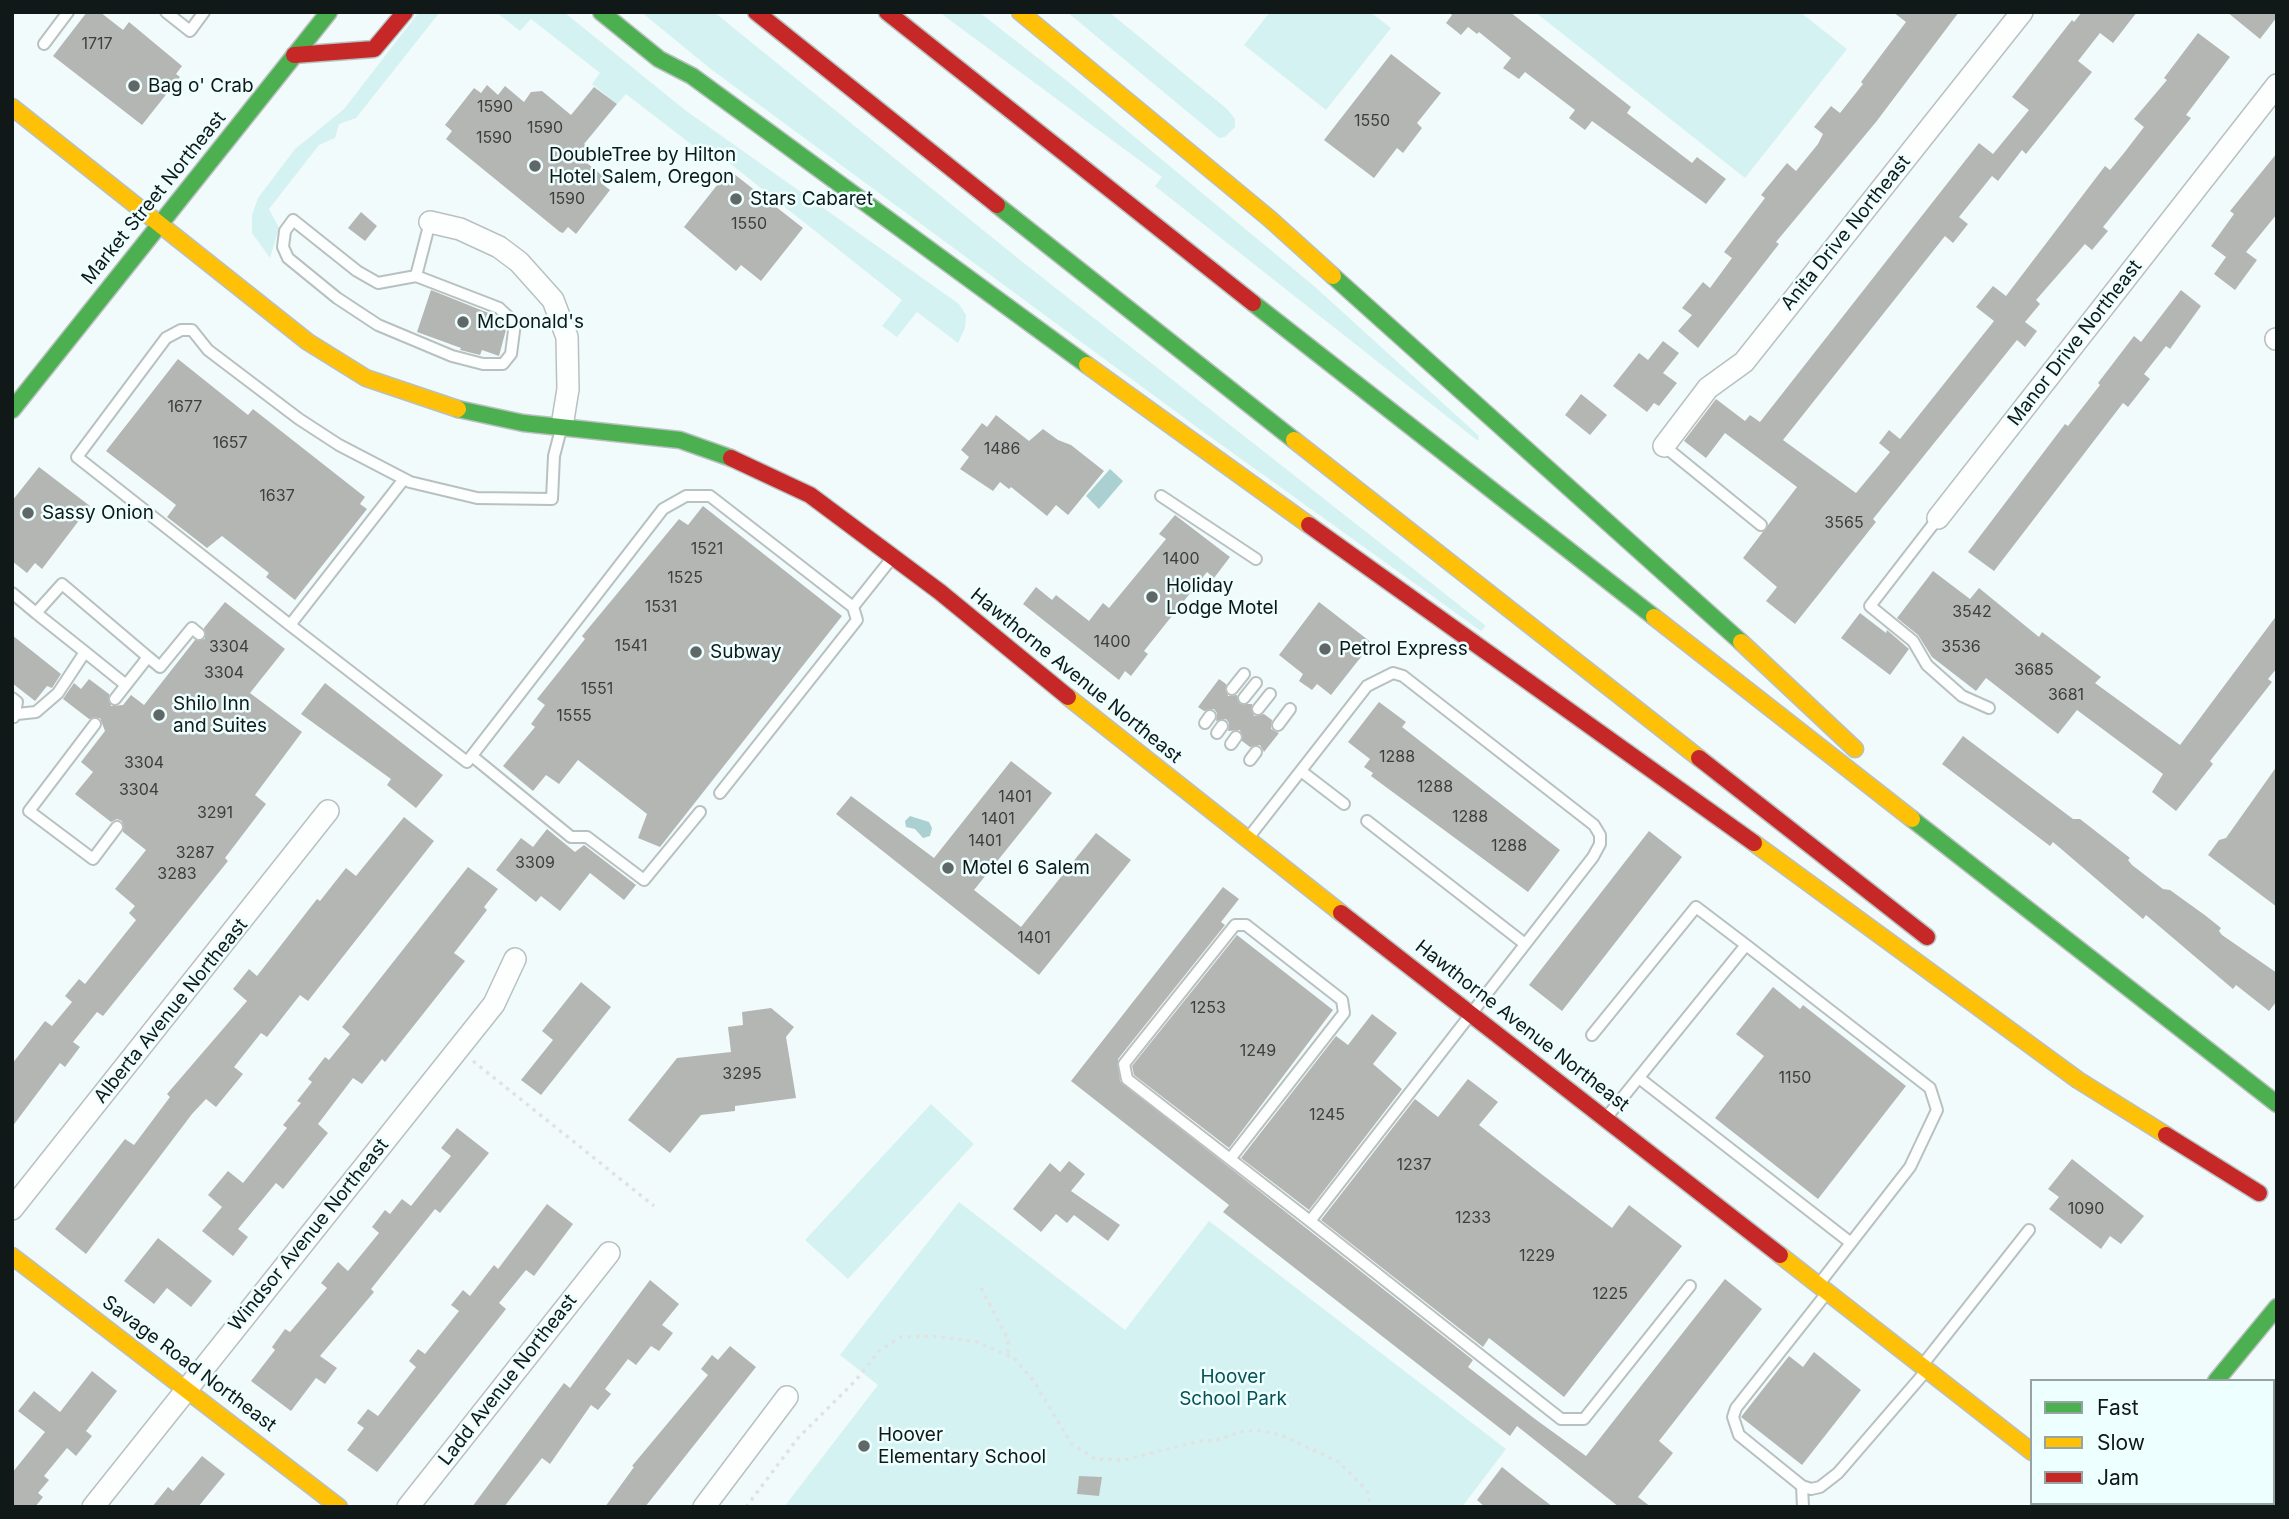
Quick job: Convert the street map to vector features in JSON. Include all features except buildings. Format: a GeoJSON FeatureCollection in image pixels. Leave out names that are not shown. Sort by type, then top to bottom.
{"type":"FeatureCollection","features":[{"type":"Feature","properties":{"kind":"main road","name":"Market Street Northeast"},"geometry":{"type":"LineString","coordinates":[[12,410],[328,12]]}},
{"type":"Feature","properties":{"kind":"main road"},"geometry":{"type":"LineString","coordinates":[[294,55],[374,49],[405,12]]}},
{"type":"Feature","properties":{"kind":"main road"},"geometry":{"type":"LineString","coordinates":[[601,12],[659,59],[692,76],[908,237],[1874,929],[2078,1080],[2263,1197],[2127,1091]]}},
{"type":"Feature","properties":{"kind":"main road"},"geometry":{"type":"LineString","coordinates":[[624,12],[665,47],[692,76]]}},
{"type":"Feature","properties":{"kind":"main road"},"geometry":{"type":"LineString","coordinates":[[756,12],[1041,241],[1940,946]]}},
{"type":"Feature","properties":{"kind":"main road"},"geometry":{"type":"LineString","coordinates":[[887,12],[1282,326],[2277,1104]]}},
{"type":"Feature","properties":{"kind":"main road"},"geometry":{"type":"LineString","coordinates":[[1020,12],[1290,236],[1816,709],[1945,845]]}},
{"type":"Feature","properties":{"kind":"main road","name":"Hawthorne Avenue Northeast"},"geometry":{"type":"LineString","coordinates":[[12,107],[308,342],[366,378],[451,407],[523,423],[680,440],[746,463],[810,495],[894,556],[1247,839],[2030,1450]]}},
{"type":"Feature","properties":{"kind":"main road","name":"Savage Road Northeast"},"geometry":{"type":"LineString","coordinates":[[12,1256],[337,1506]]}},
{"type":"Feature","properties":{"kind":"main road"},"geometry":{"type":"LineString","coordinates":[[2218,1379],[2277,1307]]}},
{"type":"Feature","properties":{"kind":"street","name":"Anita Drive Northeast"},"geometry":{"type":"LineString","coordinates":[[1664,446],[1708,388],[1744,362],[2022,12]]}},
{"type":"Feature","properties":{"kind":"street","name":"Manor Drive Northeast"},"geometry":{"type":"LineString","coordinates":[[1938,517],[2277,85]]}},
{"type":"Feature","properties":{"kind":"street"},"geometry":{"type":"LineString","coordinates":[[430,222],[460,229],[499,247],[519,262],[553,300],[567,337],[568,389],[562,426]]}},
{"type":"Feature","properties":{"kind":"street","name":"Alberta Avenue Northeast"},"geometry":{"type":"LineString","coordinates":[[12,1209],[328,811]]}},
{"type":"Feature","properties":{"kind":"street","name":"Windsor Avenue Northeast"},"geometry":{"type":"LineString","coordinates":[[93,1507],[494,1004],[515,959]]}},
{"type":"Feature","properties":{"kind":"street","name":"Ladd Avenue Northeast"},"geometry":{"type":"LineString","coordinates":[[408,1507],[609,1253]]}},
{"type":"Feature","properties":{"kind":"street"},"geometry":{"type":"LineString","coordinates":[[704,1507],[788,1397]]}},
{"type":"Feature","properties":{"kind":"lane"},"geometry":{"type":"LineString","coordinates":[[44,44],[68,12]]}},
{"type":"Feature","properties":{"kind":"lane"},"geometry":{"type":"LineString","coordinates":[[166,12],[190,31],[204,12]]}},
{"type":"Feature","properties":{"kind":"lane"},"geometry":{"type":"LineString","coordinates":[[293,220],[357,271],[378,283],[416,276],[499,308],[515,323],[511,354],[503,364],[483,364],[419,344],[378,325],[337,298],[288,258],[283,247],[285,231],[293,220]]}},
{"type":"Feature","properties":{"kind":"lane"},"geometry":{"type":"LineString","coordinates":[[416,276],[430,222]]}},
{"type":"Feature","properties":{"kind":"lane"},"geometry":{"type":"LineString","coordinates":[[562,426],[554,456],[552,499],[477,498],[404,479],[299,419],[208,350],[192,330],[181,330],[166,338],[76,457],[467,762],[663,509],[686,496],[709,496],[853,607],[857,620],[720,793]]}},
{"type":"Feature","properties":{"kind":"lane"},"geometry":{"type":"LineString","coordinates":[[1664,446],[1761,525]]}},
{"type":"Feature","properties":{"kind":"lane"},"geometry":{"type":"LineString","coordinates":[[290,625],[404,479]]}},
{"type":"Feature","properties":{"kind":"lane"},"geometry":{"type":"LineString","coordinates":[[1161,496],[1256,559]]}},
{"type":"Feature","properties":{"kind":"lane","name":"Manor Drive Northeast"},"geometry":{"type":"LineString","coordinates":[[1938,517],[1871,601],[1870,606],[1913,641],[1927,665],[1962,696],[1989,708]]}},
{"type":"Feature","properties":{"kind":"lane"},"geometry":{"type":"LineString","coordinates":[[853,607],[894,556]]}},
{"type":"Feature","properties":{"kind":"lane"},"geometry":{"type":"LineString","coordinates":[[36,613],[62,584],[160,667],[192,628],[200,634]]}},
{"type":"Feature","properties":{"kind":"lane"},"geometry":{"type":"LineString","coordinates":[[12,593],[126,685]]}},
{"type":"Feature","properties":{"kind":"lane"},"geometry":{"type":"LineString","coordinates":[[12,698],[17,702],[14,717],[36,712],[58,693],[85,652]]}},
{"type":"Feature","properties":{"kind":"lane"},"geometry":{"type":"LineString","coordinates":[[115,699],[148,657]]}},
{"type":"Feature","properties":{"kind":"lane"},"geometry":{"type":"LineString","coordinates":[[1247,839],[1367,686],[1382,676],[1393,673],[1403,676],[1594,825],[1601,835],[1600,844],[1593,857],[1310,1221]]}},
{"type":"Feature","properties":{"kind":"lane"},"geometry":{"type":"LineString","coordinates":[[1232,689],[1244,674]]}},
{"type":"Feature","properties":{"kind":"lane"},"geometry":{"type":"LineString","coordinates":[[1244,698],[1256,683]]}},
{"type":"Feature","properties":{"kind":"lane"},"geometry":{"type":"LineString","coordinates":[[1258,709],[1270,694]]}},
{"type":"Feature","properties":{"kind":"lane"},"geometry":{"type":"LineString","coordinates":[[1278,725],[1290,709]]}},
{"type":"Feature","properties":{"kind":"lane"},"geometry":{"type":"LineString","coordinates":[[96,724],[29,811],[93,859],[117,827]]}},
{"type":"Feature","properties":{"kind":"lane"},"geometry":{"type":"LineString","coordinates":[[472,756],[571,837],[587,837],[644,880],[700,812]]}},
{"type":"Feature","properties":{"kind":"lane"},"geometry":{"type":"LineString","coordinates":[[1301,771],[1344,804]]}},
{"type":"Feature","properties":{"kind":"lane"},"geometry":{"type":"LineString","coordinates":[[1367,821],[1525,944]]}},
{"type":"Feature","properties":{"kind":"lane"},"geometry":{"type":"LineString","coordinates":[[1592,1034],[1696,907],[1930,1088],[1937,1110],[1910,1167],[1851,1243],[1823,1288],[1736,1408],[1733,1417],[1739,1435],[1802,1486],[1811,1489],[1820,1487],[1838,1473],[1925,1368],[2029,1230]]}},
{"type":"Feature","properties":{"kind":"lane"},"geometry":{"type":"LineString","coordinates":[[1230,1159],[1344,1013],[1342,1000],[1246,925],[1235,925],[1124,1064],[1127,1079],[1561,1419],[1584,1419],[1690,1286]]}},
{"type":"Feature","properties":{"kind":"lane"},"geometry":{"type":"LineString","coordinates":[[1606,1118],[1746,945]]}},
{"type":"Feature","properties":{"kind":"lane"},"geometry":{"type":"LineString","coordinates":[[1639,1078],[1851,1243]]}},
{"type":"Feature","properties":{"kind":"lane"},"geometry":{"type":"LineString","coordinates":[[1802,1486],[1803,1507]]}},
{"type":"Feature","properties":{"kind":"path"},"geometry":{"type":"LineString","coordinates":[[457,1049],[654,1206]]}},
{"type":"Feature","properties":{"kind":"path"},"geometry":{"type":"LineString","coordinates":[[982,1288],[1008,1339],[1008,1355]]}},
{"type":"Feature","properties":{"kind":"path"},"geometry":{"type":"LineString","coordinates":[[746,1507],[798,1438],[856,1380],[880,1350],[901,1337],[957,1337],[1008,1355],[1033,1380],[1071,1443],[1095,1459],[1124,1460],[1255,1430],[1281,1435],[1339,1462],[1367,1491],[1371,1507]]}},
{"type":"Feature","properties":{"kind":"green space"},"geometry":{"type":"Polygon","coordinates":[[[419,12],[440,12],[356,118],[339,124],[335,138],[319,145],[269,209],[279,228],[270,258],[252,233],[252,215],[258,198],[295,149],[344,109],[419,12]]]}},
{"type":"Feature","properties":{"kind":"green space"},"geometry":{"type":"Polygon","coordinates":[[[496,12],[564,12],[685,110],[959,304],[966,315],[965,328],[958,343],[917,312],[897,337],[882,326],[902,300],[723,158],[718,165],[626,94],[617,104],[592,84],[600,73],[531,19],[520,31],[496,12]]]}},
{"type":"Feature","properties":{"kind":"green space"},"geometry":{"type":"Polygon","coordinates":[[[641,12],[714,12],[1020,260],[1486,626],[1481,631],[1198,428],[712,70],[641,12]]]}},
{"type":"Feature","properties":{"kind":"green space"},"geometry":{"type":"Polygon","coordinates":[[[939,12],[979,12],[1071,84],[1314,286],[1479,436],[1478,441],[1155,186],[1162,177],[939,12]]]}},
{"type":"Feature","properties":{"kind":"green space"},"geometry":{"type":"Polygon","coordinates":[[[1067,12],[1109,12],[1227,109],[1235,119],[1235,127],[1225,137],[1219,138],[1067,12]]]}},
{"type":"Feature","properties":{"kind":"green space"},"geometry":{"type":"Polygon","coordinates":[[[1270,12],[1370,12],[1391,28],[1326,110],[1244,45],[1270,12]]]}},
{"type":"Feature","properties":{"kind":"green space"},"geometry":{"type":"Polygon","coordinates":[[[1535,12],[1800,12],[1847,49],[1745,178],[1535,12]]]}},
{"type":"Feature","properties":{"kind":"green space"},"geometry":{"type":"Polygon","coordinates":[[[931,1104],[974,1144],[848,1279],[805,1240],[931,1104]]]}},
{"type":"Feature","properties":{"kind":"green space","name":"Hoover School Park"},"geometry":{"type":"Polygon","coordinates":[[[959,1202],[1125,1330],[1209,1221],[1506,1449],[1462,1507],[784,1507],[878,1385],[840,1355],[959,1202]]]}},
{"type":"Feature","properties":{"kind":"shaded area"},"geometry":{"type":"Polygon","coordinates":[[[1110,469],[1123,481],[1099,509],[1086,496],[1110,469]]]}},
{"type":"Feature","properties":{"kind":"shaded area"},"geometry":{"type":"Polygon","coordinates":[[[910,816],[929,822],[932,828],[930,836],[923,838],[915,829],[906,827],[905,821],[910,816]]]}},
{"type":"Feature","properties":{"kind":"traffic: fast"},"geometry":{"type":"LineString","coordinates":[[12,410],[329,12]]}},
{"type":"Feature","properties":{"kind":"traffic: fast"},"geometry":{"type":"LineString","coordinates":[[601,12],[659,59],[692,76],[1087,365]]}},
{"type":"Feature","properties":{"kind":"traffic: fast"},"geometry":{"type":"LineString","coordinates":[[997,205],[1294,440]]}},
{"type":"Feature","properties":{"kind":"traffic: fast"},"geometry":{"type":"LineString","coordinates":[[1333,276],[1741,642]]}},
{"type":"Feature","properties":{"kind":"traffic: fast"},"geometry":{"type":"LineString","coordinates":[[1253,303],[1654,617]]}},
{"type":"Feature","properties":{"kind":"traffic: fast"},"geometry":{"type":"LineString","coordinates":[[458,409],[523,423],[680,440],[731,458]]}},
{"type":"Feature","properties":{"kind":"traffic: fast"},"geometry":{"type":"LineString","coordinates":[[1912,819],[2277,1104]]}},
{"type":"Feature","properties":{"kind":"traffic: fast"},"geometry":{"type":"LineString","coordinates":[[2218,1379],[2277,1307]]}},
{"type":"Feature","properties":{"kind":"traffic: slow"},"geometry":{"type":"LineString","coordinates":[[1020,12],[1270,219],[1333,276]]}},
{"type":"Feature","properties":{"kind":"traffic: slow"},"geometry":{"type":"LineString","coordinates":[[12,107],[308,342],[366,378],[458,409]]}},
{"type":"Feature","properties":{"kind":"traffic: slow"},"geometry":{"type":"LineString","coordinates":[[1087,365],[1309,525]]}},
{"type":"Feature","properties":{"kind":"traffic: slow"},"geometry":{"type":"LineString","coordinates":[[1294,440],[1699,758]]}},
{"type":"Feature","properties":{"kind":"traffic: slow"},"geometry":{"type":"LineString","coordinates":[[1654,617],[1912,819]]}},
{"type":"Feature","properties":{"kind":"traffic: slow"},"geometry":{"type":"LineString","coordinates":[[1741,642],[1855,749]]}},
{"type":"Feature","properties":{"kind":"traffic: slow"},"geometry":{"type":"LineString","coordinates":[[1068,697],[1341,913]]}},
{"type":"Feature","properties":{"kind":"traffic: slow"},"geometry":{"type":"LineString","coordinates":[[1754,843],[2078,1080],[2166,1135]]}},
{"type":"Feature","properties":{"kind":"traffic: slow"},"geometry":{"type":"LineString","coordinates":[[1780,1255],[2030,1450]]}},
{"type":"Feature","properties":{"kind":"traffic: slow"},"geometry":{"type":"LineString","coordinates":[[12,1256],[339,1507]]}},
{"type":"Feature","properties":{"kind":"traffic: jam"},"geometry":{"type":"LineString","coordinates":[[294,55],[374,49],[405,12]]}},
{"type":"Feature","properties":{"kind":"traffic: jam"},"geometry":{"type":"LineString","coordinates":[[756,12],[997,205]]}},
{"type":"Feature","properties":{"kind":"traffic: jam"},"geometry":{"type":"LineString","coordinates":[[887,12],[1253,303]]}},
{"type":"Feature","properties":{"kind":"traffic: jam"},"geometry":{"type":"LineString","coordinates":[[731,458],[810,495],[940,592],[1068,697]]}},
{"type":"Feature","properties":{"kind":"traffic: jam"},"geometry":{"type":"LineString","coordinates":[[1309,525],[1754,843]]}},
{"type":"Feature","properties":{"kind":"traffic: jam"},"geometry":{"type":"LineString","coordinates":[[1699,758],[1927,937]]}},
{"type":"Feature","properties":{"kind":"traffic: jam"},"geometry":{"type":"LineString","coordinates":[[1341,913],[1780,1255]]}},
{"type":"Feature","properties":{"kind":"traffic: jam"},"geometry":{"type":"LineString","coordinates":[[2166,1135],[2259,1193]]}},
{"type":"Feature","properties":{"kind":"place","name":"Bag o' Crab"},"geometry":{"type":"Point","coordinates":[134,86]}},
{"type":"Feature","properties":{"kind":"place","name":"DoubleTree by Hilton Hotel Salem, Oregon"},"geometry":{"type":"Point","coordinates":[535,166]}},
{"type":"Feature","properties":{"kind":"place","name":"Stars Cabaret"},"geometry":{"type":"Point","coordinates":[736,199]}},
{"type":"Feature","properties":{"kind":"place","name":"McDonald's"},"geometry":{"type":"Point","coordinates":[463,322]}},
{"type":"Feature","properties":{"kind":"place","name":"Sassy Onion"},"geometry":{"type":"Point","coordinates":[28,513]}},
{"type":"Feature","properties":{"kind":"place","name":"Holiday Lodge Motel"},"geometry":{"type":"Point","coordinates":[1152,597]}},
{"type":"Feature","properties":{"kind":"place","name":"Petrol Express"},"geometry":{"type":"Point","coordinates":[1325,649]}},
{"type":"Feature","properties":{"kind":"place","name":"Subway"},"geometry":{"type":"Point","coordinates":[696,652]}},
{"type":"Feature","properties":{"kind":"place","name":"Shilo Inn and Suites"},"geometry":{"type":"Point","coordinates":[159,715]}},
{"type":"Feature","properties":{"kind":"place","name":"Motel 6 Salem"},"geometry":{"type":"Point","coordinates":[948,868]}},
{"type":"Feature","properties":{"kind":"place","name":"Hoover Elementary School"},"geometry":{"type":"Point","coordinates":[864,1446]}}]}
